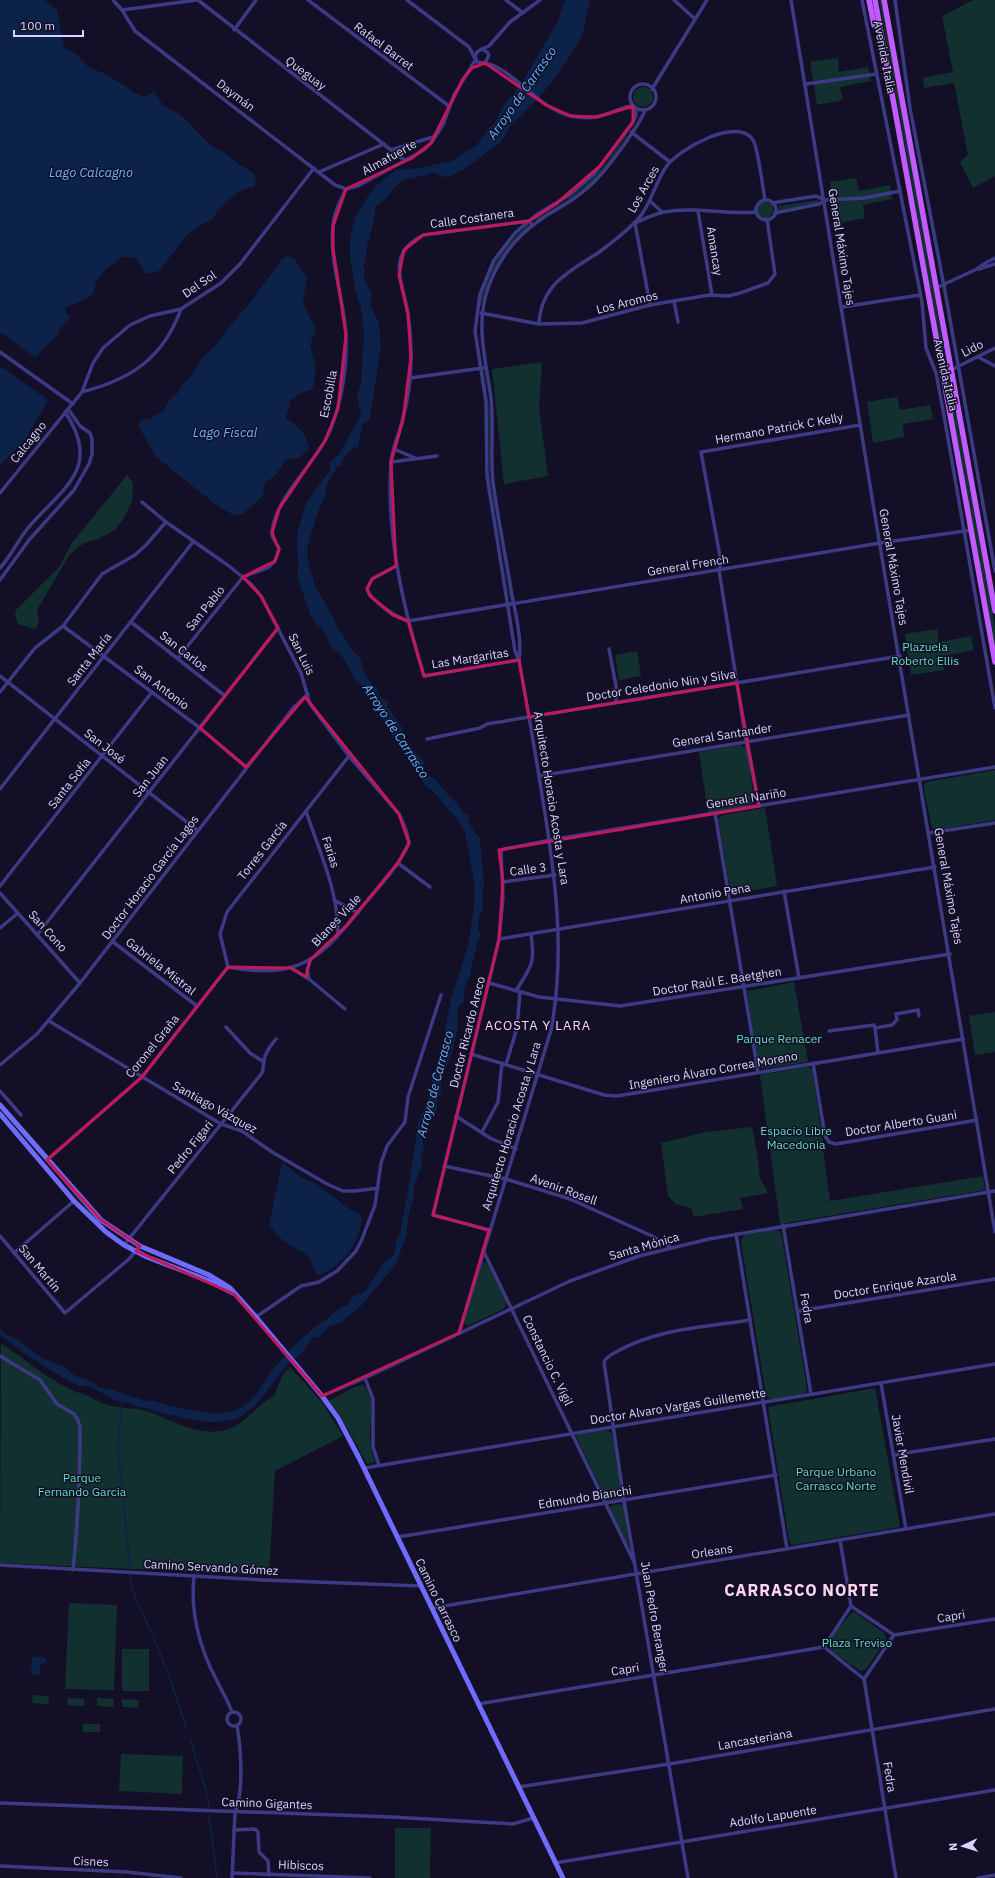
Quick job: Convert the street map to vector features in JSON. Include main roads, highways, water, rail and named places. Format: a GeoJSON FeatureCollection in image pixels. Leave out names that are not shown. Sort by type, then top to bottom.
{"type":"FeatureCollection","features":[{"type":"Feature","properties":{"kind":"main road"},"geometry":{"type":"LineString","coordinates":[[868,0],[874,25],[880,32]]}},
{"type":"Feature","properties":{"kind":"main road","name":"Avenida Italia"},"geometry":{"type":"LineString","coordinates":[[875,0],[995,662]]}},
{"type":"Feature","properties":{"kind":"main road","name":"Avenida Italia"},"geometry":{"type":"LineString","coordinates":[[884,0],[995,611]]}},
{"type":"Feature","properties":{"kind":"main road"},"geometry":{"type":"LineString","coordinates":[[0,1105],[93,1213],[140,1246],[209,1275],[230,1288],[234,1294]]}},
{"type":"Feature","properties":{"kind":"main road"},"geometry":{"type":"LineString","coordinates":[[0,1114],[74,1201],[97,1224],[124,1245],[207,1280],[234,1294]]}},
{"type":"Feature","properties":{"kind":"main road","name":"Camino Carrasco"},"geometry":{"type":"LineString","coordinates":[[234,1294],[279,1343],[338,1418],[398,1537],[563,1878]]}},
{"type":"Feature","properties":{"kind":"water","name":"Lago Calcagno"},"geometry":{"type":"Polygon","coordinates":[[[0,0],[44,0],[57,10],[64,47],[76,54],[87,66],[107,75],[131,91],[144,97],[154,92],[163,105],[181,115],[211,146],[224,152],[238,164],[254,173],[256,180],[254,187],[249,187],[237,193],[217,210],[213,219],[196,228],[185,237],[159,271],[145,274],[140,264],[134,257],[122,257],[106,269],[96,282],[94,293],[88,298],[65,308],[65,312],[71,317],[60,328],[57,336],[35,357],[0,332],[0,0]]]}},
{"type":"Feature","properties":{"kind":"water","name":"Arroyo de Carrasco"},"geometry":{"type":"Polygon","coordinates":[[[565,0],[590,0],[582,36],[563,67],[541,95],[510,127],[501,142],[466,168],[451,176],[442,177],[433,172],[400,183],[382,202],[375,206],[374,222],[363,265],[365,271],[364,277],[372,296],[370,304],[379,324],[381,346],[371,411],[369,421],[363,423],[358,447],[352,449],[347,454],[341,465],[336,468],[329,480],[309,540],[307,551],[308,561],[315,586],[335,623],[353,651],[361,659],[362,667],[369,681],[377,688],[380,697],[389,702],[387,706],[402,727],[402,737],[425,763],[421,767],[422,772],[437,781],[463,812],[468,814],[469,821],[480,839],[484,888],[482,893],[483,909],[479,917],[478,930],[481,934],[477,943],[470,975],[464,989],[464,1002],[459,1005],[457,1012],[458,1025],[453,1049],[441,1082],[441,1092],[437,1101],[437,1109],[422,1135],[424,1148],[420,1159],[423,1161],[414,1187],[414,1196],[408,1217],[407,1233],[396,1264],[361,1306],[340,1323],[329,1326],[319,1337],[313,1337],[304,1351],[287,1365],[256,1405],[237,1419],[205,1422],[170,1415],[115,1400],[89,1386],[80,1386],[70,1382],[31,1358],[0,1335],[0,1329],[4,1333],[18,1340],[40,1357],[64,1367],[74,1375],[90,1381],[101,1388],[113,1390],[145,1401],[151,1400],[182,1409],[219,1413],[230,1412],[244,1406],[253,1398],[270,1373],[289,1351],[310,1331],[338,1309],[348,1305],[352,1297],[365,1292],[386,1260],[393,1256],[396,1249],[395,1243],[400,1234],[408,1192],[418,1123],[427,1102],[443,1041],[451,999],[468,945],[473,914],[475,887],[465,833],[460,823],[433,791],[424,784],[409,756],[395,740],[360,683],[353,677],[341,655],[332,648],[322,628],[316,624],[311,616],[297,576],[299,562],[297,555],[297,533],[306,503],[330,470],[329,463],[340,453],[361,414],[357,395],[361,384],[364,332],[361,308],[355,289],[350,257],[350,239],[355,218],[366,199],[377,185],[396,170],[420,168],[451,161],[477,145],[488,129],[495,123],[505,103],[521,84],[557,23],[565,0]]]}},
{"type":"Feature","properties":{"kind":"water","name":"Lago Fiscal"},"geometry":{"type":"Polygon","coordinates":[[[287,256],[294,258],[307,278],[303,303],[316,330],[310,345],[316,367],[313,389],[301,393],[291,400],[286,418],[304,435],[309,449],[300,457],[286,460],[274,477],[265,482],[263,496],[242,514],[233,515],[215,504],[155,456],[138,425],[142,420],[150,419],[164,410],[169,400],[177,394],[181,386],[194,373],[201,359],[218,343],[229,327],[253,299],[281,260],[287,256]]]}},
{"type":"Feature","properties":{"kind":"water"},"geometry":{"type":"Polygon","coordinates":[[[0,366],[48,400],[25,440],[0,465],[0,366]]]}},
{"type":"Feature","properties":{"kind":"water"},"geometry":{"type":"Polygon","coordinates":[[[282,1162],[302,1178],[315,1183],[348,1208],[362,1216],[358,1236],[348,1253],[335,1266],[317,1276],[308,1256],[282,1239],[269,1225],[282,1162]]]}},
{"type":"Feature","properties":{"kind":"water"},"geometry":{"type":"Polygon","coordinates":[[[32,1656],[46,1658],[46,1663],[40,1664],[40,1675],[31,1674],[32,1656]]]}},
{"type":"Feature","properties":{"kind":"waterway"},"geometry":{"type":"LineString","coordinates":[[122,1402],[118,1449],[130,1568]]}},
{"type":"Feature","properties":{"kind":"waterway"},"geometry":{"type":"LineString","coordinates":[[130,1575],[134,1593],[173,1686],[187,1730]]}},
{"type":"Feature","properties":{"kind":"waterway"},"geometry":{"type":"LineString","coordinates":[[190,1739],[208,1797],[209,1807]]}},
{"type":"Feature","properties":{"kind":"waterway"},"geometry":{"type":"LineString","coordinates":[[209,1814],[217,1878]]}},
{"type":"Feature","properties":{"kind":"district","name":"ACOSTA Y LARA"},"geometry":{"type":"Point","coordinates":[538,1025]}},
{"type":"Feature","properties":{"kind":"district","name":"CARRASCO NORTE"},"geometry":{"type":"Point","coordinates":[802,1590]}},
{"type":"Feature","properties":{"kind":"park label","name":"Plazuela Roberto Ellis"},"geometry":{"type":"Point","coordinates":[925,653]}},
{"type":"Feature","properties":{"kind":"park label","name":"Parque Renacer"},"geometry":{"type":"Point","coordinates":[779,1038]}},
{"type":"Feature","properties":{"kind":"park label","name":"Espacio Libre Macedonia"},"geometry":{"type":"Point","coordinates":[796,1137]}},
{"type":"Feature","properties":{"kind":"park label","name":"Parque Urbano Carrasco Norte"},"geometry":{"type":"Point","coordinates":[836,1478]}},
{"type":"Feature","properties":{"kind":"park label","name":"Parque Fernando Garcia"},"geometry":{"type":"Point","coordinates":[82,1484]}},
{"type":"Feature","properties":{"kind":"park label","name":"Plaza Treviso"},"geometry":{"type":"Point","coordinates":[857,1642]}}]}
